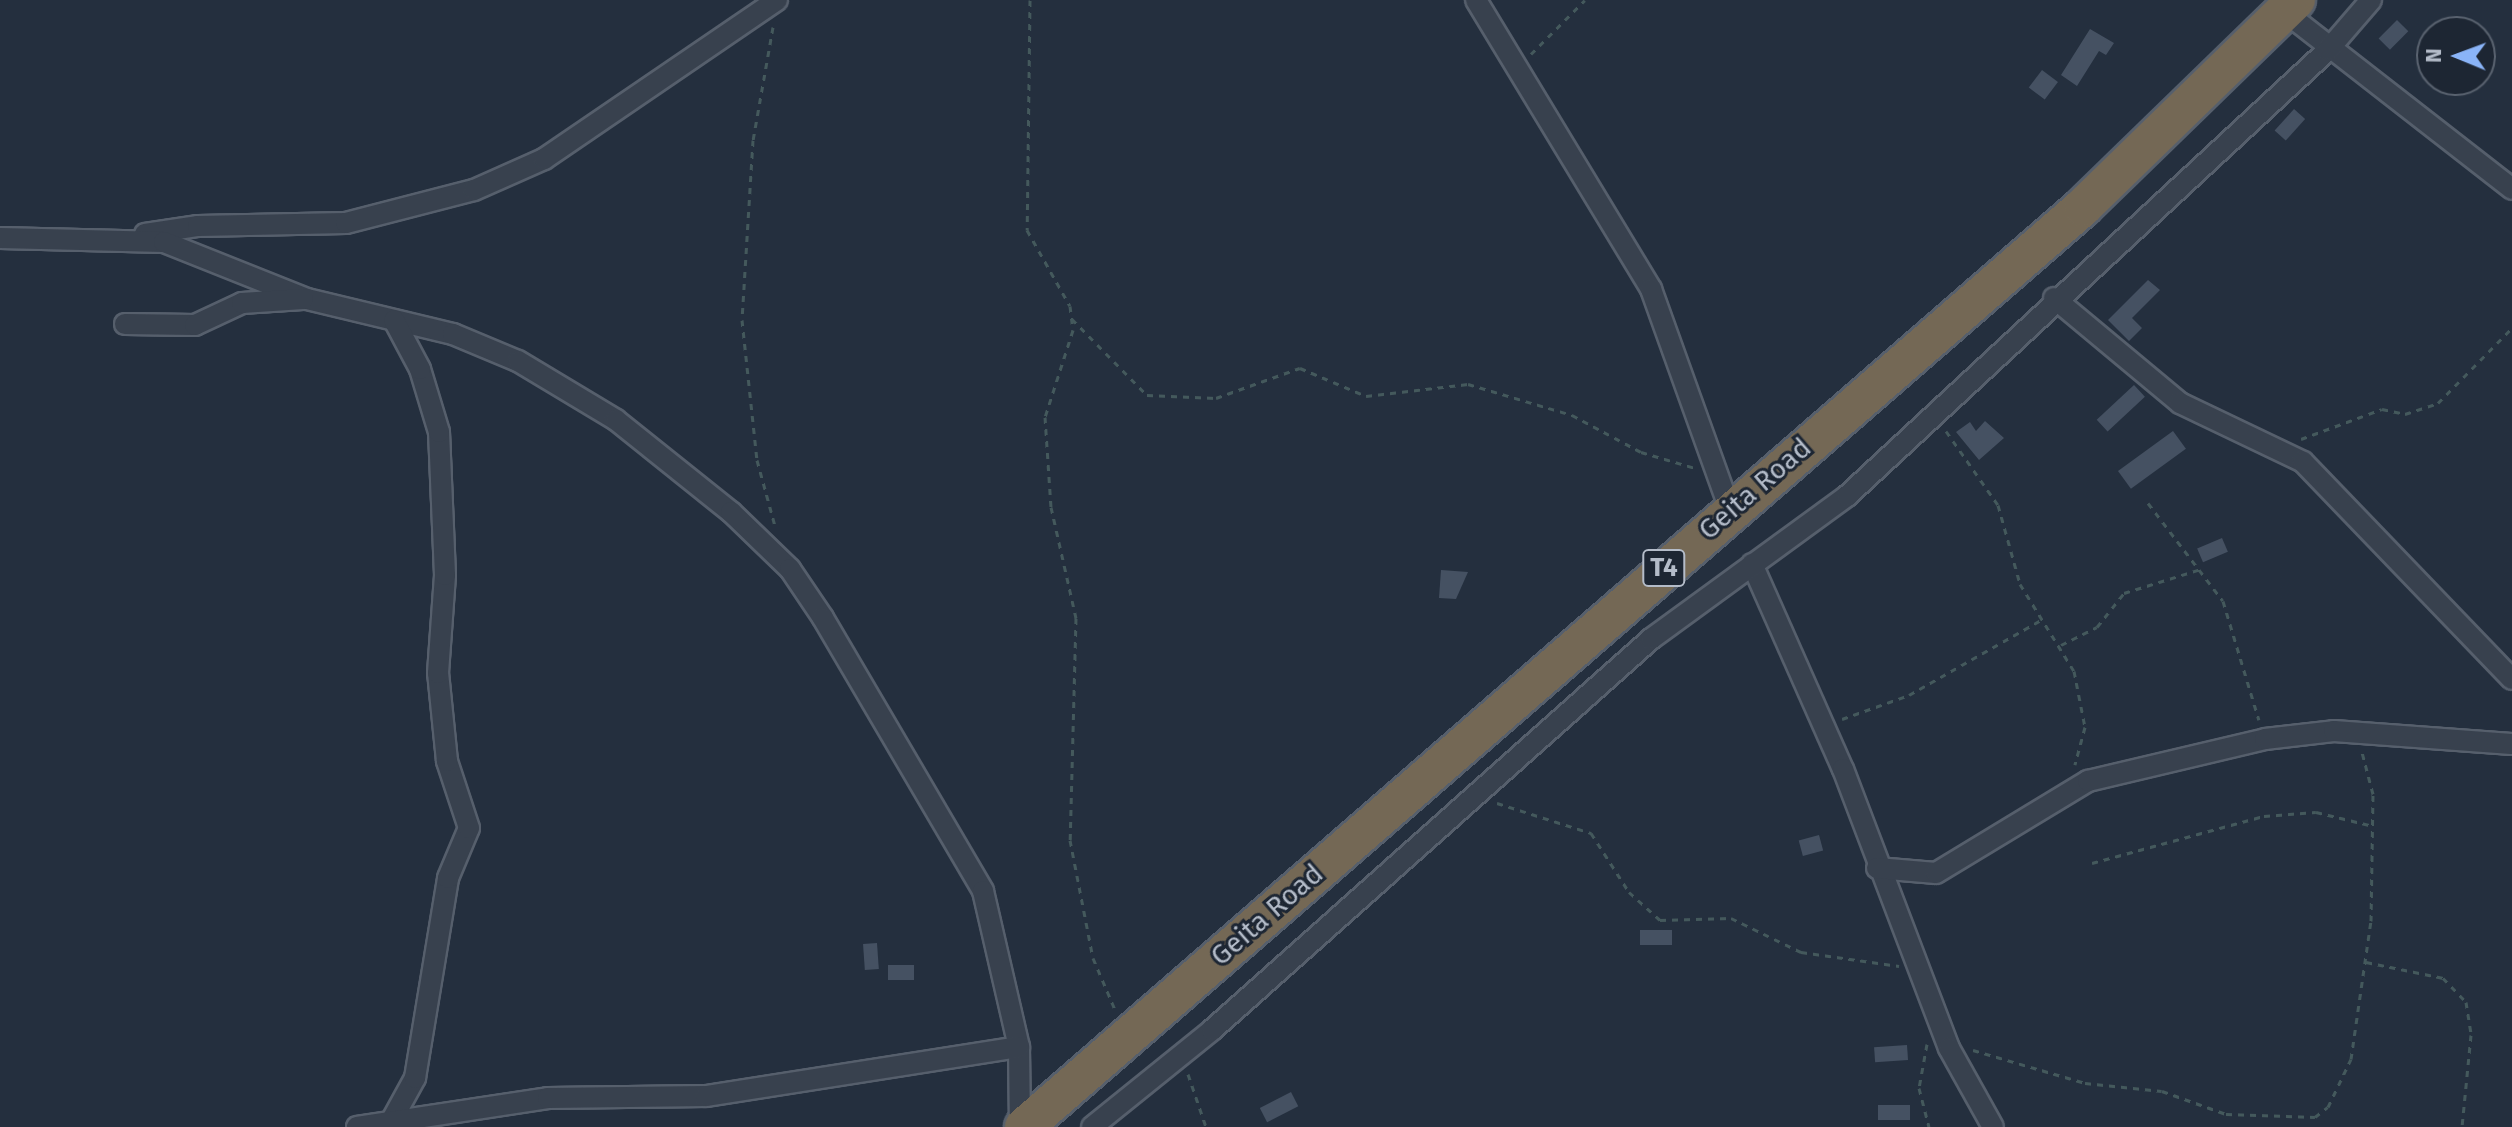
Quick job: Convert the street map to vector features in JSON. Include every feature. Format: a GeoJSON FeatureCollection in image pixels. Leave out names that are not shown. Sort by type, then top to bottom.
{"type":"FeatureCollection","features":[{"type":"Feature","properties":{"kind":"highway","name":"Geita Road"},"geometry":{"type":"LineString","coordinates":[[1022,1127],[2083,207],[2291,6]]}},
{"type":"Feature","properties":{"kind":"street"},"geometry":{"type":"LineString","coordinates":[[1476,0],[1514,71],[1588,177],[1651,289],[1730,510]]}},
{"type":"Feature","properties":{"kind":"street"},"geometry":{"type":"LineString","coordinates":[[1092,1127],[1651,639],[1847,496],[2054,298],[2328,50],[2371,0]]}},
{"type":"Feature","properties":{"kind":"street"},"geometry":{"type":"LineString","coordinates":[[2291,6],[2328,50],[2512,189]]}},
{"type":"Feature","properties":{"kind":"street"},"geometry":{"type":"LineString","coordinates":[[0,238],[133,237],[198,226],[346,223],[474,190],[544,159],[776,7]]}},
{"type":"Feature","properties":{"kind":"street"},"geometry":{"type":"LineString","coordinates":[[133,237],[195,253],[307,299],[394,320],[518,361],[616,420],[790,569],[983,891],[1019,1047],[1022,1127]]}},
{"type":"Feature","properties":{"kind":"street"},"geometry":{"type":"LineString","coordinates":[[2054,298],[2180,403],[2303,462],[2512,679]]}},
{"type":"Feature","properties":{"kind":"street"},"geometry":{"type":"LineString","coordinates":[[125,324],[195,325],[242,303],[307,299]]}},
{"type":"Feature","properties":{"kind":"street"},"geometry":{"type":"LineString","coordinates":[[393,1118],[415,1078],[448,878],[469,828],[447,761],[438,673],[445,575],[439,432],[420,369],[394,320]]}},
{"type":"Feature","properties":{"kind":"street"},"geometry":{"type":"LineString","coordinates":[[1752,564],[1823,723],[1942,1031],[1993,1127]]}},
{"type":"Feature","properties":{"kind":"street"},"geometry":{"type":"LineString","coordinates":[[1877,868],[1936,873],[1960,863],[2071,788],[2265,739],[2366,733],[2512,744]]}},
{"type":"Feature","properties":{"kind":"street"},"geometry":{"type":"LineString","coordinates":[[357,1127],[393,1118],[548,1098],[706,1096],[1019,1047]]}},
{"type":"Feature","properties":{"kind":"path"},"geometry":{"type":"LineString","coordinates":[[1030,0],[1027,230],[1072,319],[1147,395],[1216,398],[1300,368],[1366,396],[1468,384],[1572,415],[1673,464],[1718,473]]}},
{"type":"Feature","properties":{"kind":"path"},"geometry":{"type":"LineString","coordinates":[[1514,71],[1585,0]]}},
{"type":"Feature","properties":{"kind":"path"},"geometry":{"type":"LineString","coordinates":[[776,7],[753,140],[742,320],[757,460],[777,531]]}},
{"type":"Feature","properties":{"kind":"path"},"geometry":{"type":"LineString","coordinates":[[1072,319],[1045,417],[1051,507],[1076,618],[1070,840],[1093,958],[1126,1038]]}},
{"type":"Feature","properties":{"kind":"path"},"geometry":{"type":"LineString","coordinates":[[2280,452],[2323,426],[2438,403],[2512,328]]}},
{"type":"Feature","properties":{"kind":"path"},"geometry":{"type":"LineString","coordinates":[[1932,418],[1963,448],[1998,505],[2020,584],[2041,620],[2061,645],[2085,708],[2071,788]]}},
{"type":"Feature","properties":{"kind":"path"},"geometry":{"type":"LineString","coordinates":[[2148,503],[2201,569],[2235,633],[2265,739]]}},
{"type":"Feature","properties":{"kind":"path"},"geometry":{"type":"LineString","coordinates":[[2061,645],[2097,627],[2124,593],[2201,569]]}},
{"type":"Feature","properties":{"kind":"path"},"geometry":{"type":"LineString","coordinates":[[1823,723],[1871,714],[2041,620]]}},
{"type":"Feature","properties":{"kind":"path"},"geometry":{"type":"LineString","coordinates":[[1929,1127],[1919,1076],[1942,1031],[2041,1073],[2162,1091],[2209,1110],[2315,1117],[2341,1090],[2351,1059],[2366,962],[2373,826],[2362,762],[2366,733]]}},
{"type":"Feature","properties":{"kind":"path"},"geometry":{"type":"LineString","coordinates":[[1469,799],[1591,833],[1629,892],[1660,920],[1731,918],[1801,952],[1916,968]]}},
{"type":"Feature","properties":{"kind":"path"},"geometry":{"type":"LineString","coordinates":[[2092,863],[2264,816],[2316,812],[2373,826]]}},
{"type":"Feature","properties":{"kind":"path"},"geometry":{"type":"LineString","coordinates":[[2366,962],[2443,978],[2466,1002],[2471,1035],[2462,1127]]}},
{"type":"Feature","properties":{"kind":"path"},"geometry":{"type":"LineString","coordinates":[[1180,1053],[1206,1127]]}},
{"type":"Feature","properties":{"kind":"building"},"geometry":{"type":"Polygon","coordinates":[[[2397,20],[2408,31],[2390,50],[2379,38],[2397,20]]]}},
{"type":"Feature","properties":{"kind":"building"},"geometry":{"type":"Polygon","coordinates":[[[2090,29],[2114,43],[2106,55],[2099,51],[2077,86],[2061,75],[2090,29]]]}},
{"type":"Feature","properties":{"kind":"building"},"geometry":{"type":"Polygon","coordinates":[[[2042,70],[2058,82],[2045,100],[2029,88],[2042,70]]]}},
{"type":"Feature","properties":{"kind":"building"},"geometry":{"type":"Polygon","coordinates":[[[2294,109],[2305,119],[2286,141],[2275,131],[2294,109]]]}},
{"type":"Feature","properties":{"kind":"building"},"geometry":{"type":"Polygon","coordinates":[[[2148,280],[2160,290],[2132,318],[2142,328],[2129,341],[2108,320],[2148,280]]]}},
{"type":"Feature","properties":{"kind":"building"},"geometry":{"type":"Polygon","coordinates":[[[2134,385],[2145,397],[2108,431],[2097,420],[2134,385]]]}},
{"type":"Feature","properties":{"kind":"building"},"geometry":{"type":"Polygon","coordinates":[[[1985,421],[2004,438],[1979,460],[1956,432],[1970,422],[1976,431],[1985,421]]]}},
{"type":"Feature","properties":{"kind":"building"},"geometry":{"type":"Polygon","coordinates":[[[2173,431],[2186,449],[2131,489],[2118,471],[2173,431]]]}},
{"type":"Feature","properties":{"kind":"building"},"geometry":{"type":"Polygon","coordinates":[[[2222,538],[2228,552],[2203,562],[2197,549],[2222,538]]]}},
{"type":"Feature","properties":{"kind":"building"},"geometry":{"type":"Polygon","coordinates":[[[1441,570],[1468,572],[1456,599],[1439,598],[1441,570]]]}},
{"type":"Feature","properties":{"kind":"building"},"geometry":{"type":"Polygon","coordinates":[[[1819,835],[1823,850],[1803,856],[1799,840],[1819,835]]]}},
{"type":"Feature","properties":{"kind":"building"},"geometry":{"type":"Polygon","coordinates":[[[1640,930],[1672,930],[1672,945],[1640,945],[1640,930]]]}},
{"type":"Feature","properties":{"kind":"building"},"geometry":{"type":"Polygon","coordinates":[[[877,943],[879,969],[865,970],[863,944],[877,943]]]}},
{"type":"Feature","properties":{"kind":"building"},"geometry":{"type":"Polygon","coordinates":[[[888,965],[914,965],[914,980],[888,980],[888,965]]]}},
{"type":"Feature","properties":{"kind":"building"},"geometry":{"type":"Polygon","coordinates":[[[1907,1045],[1908,1060],[1875,1062],[1874,1047],[1907,1045]]]}},
{"type":"Feature","properties":{"kind":"building"},"geometry":{"type":"Polygon","coordinates":[[[1291,1092],[1298,1106],[1267,1122],[1260,1108],[1291,1092]]]}},
{"type":"Feature","properties":{"kind":"building"},"geometry":{"type":"Polygon","coordinates":[[[1878,1105],[1910,1105],[1910,1120],[1878,1120],[1878,1105]]]}}]}
